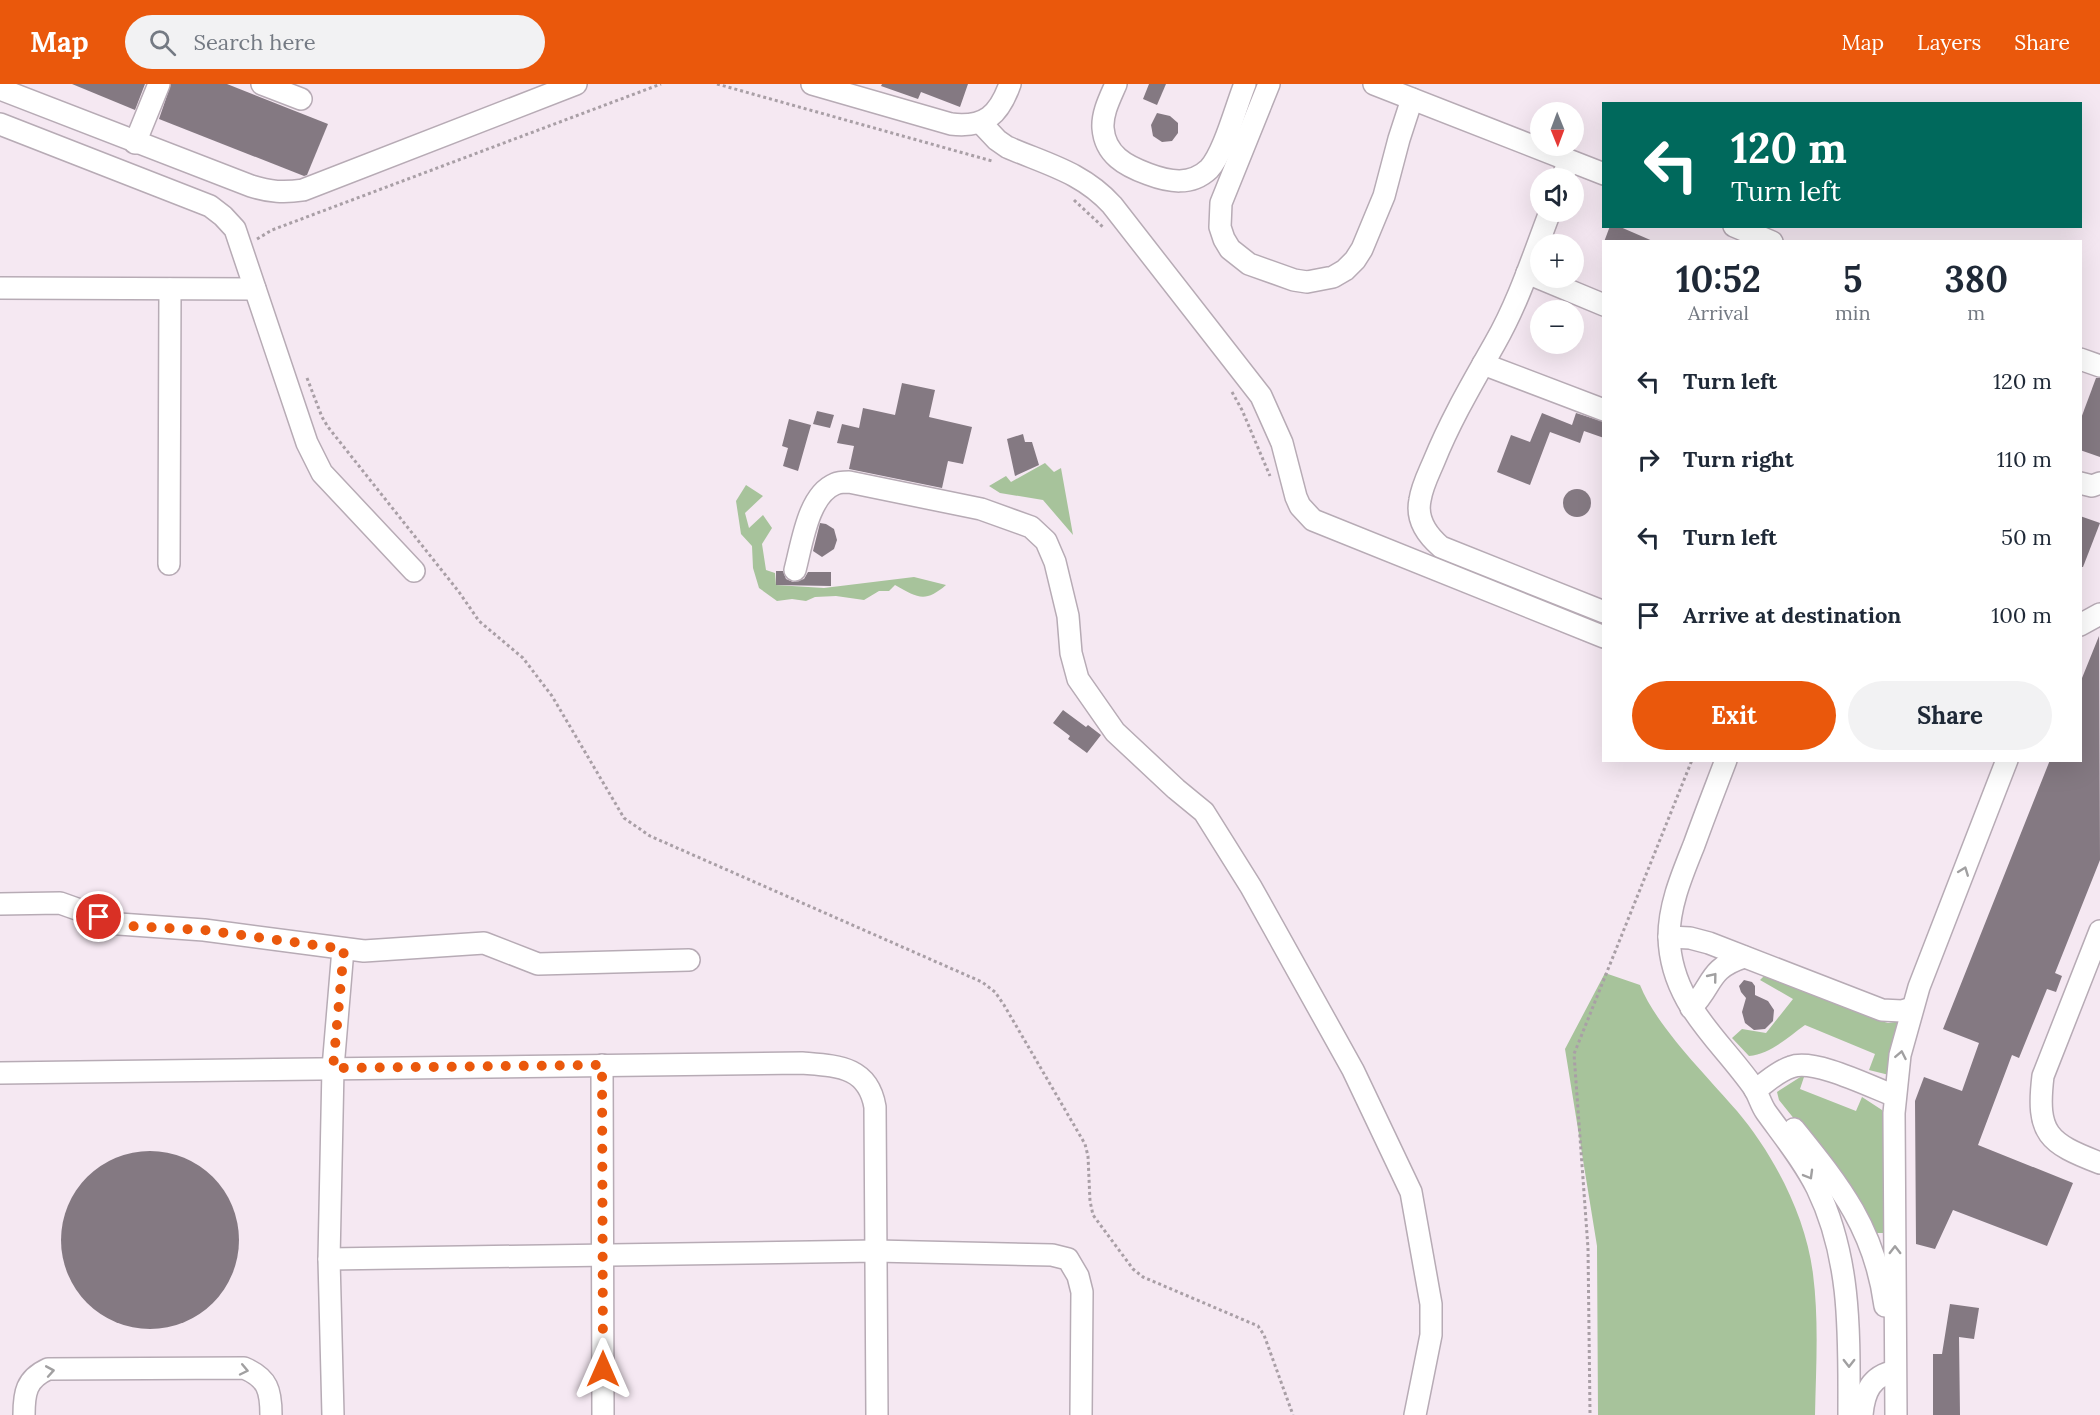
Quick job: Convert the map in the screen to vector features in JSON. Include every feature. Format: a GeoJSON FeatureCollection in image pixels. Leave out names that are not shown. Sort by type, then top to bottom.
{"type":"FeatureCollection","features":[{"type":"Feature","properties":{"kind":"street"},"geometry":{"type":"LineString","coordinates":[[135,143],[159,84]]}},
{"type":"Feature","properties":{"kind":"street"},"geometry":{"type":"LineString","coordinates":[[262,84],[300,99]]}},
{"type":"Feature","properties":{"kind":"street"},"geometry":{"type":"LineString","coordinates":[[0,89],[251,186],[286,193],[303,190],[576,84]]}},
{"type":"Feature","properties":{"kind":"street"},"geometry":{"type":"LineString","coordinates":[[812,84],[951,124],[966,126],[981,123],[992,116],[1000,107],[1010,84]]}},
{"type":"Feature","properties":{"kind":"street"},"geometry":{"type":"LineString","coordinates":[[1116,84],[1104,116],[1103,128],[1110,150],[1128,166],[1170,181],[1192,180],[1210,167],[1221,148],[1244,87],[1266,91],[1221,204],[1220,227],[1230,249],[1249,264],[1294,280],[1307,282],[1321,281],[1339,273],[1355,260],[1362,249],[1384,196],[1412,99]]}},
{"type":"Feature","properties":{"kind":"street"},"geometry":{"type":"LineString","coordinates":[[1374,84],[1412,99],[1561,168]]}},
{"type":"Feature","properties":{"kind":"street"},"geometry":{"type":"LineString","coordinates":[[981,123],[1007,147],[1079,177],[1112,205],[1261,396],[1279,435],[1296,497],[1306,514],[1313,520],[1602,636]]}},
{"type":"Feature","properties":{"kind":"street"},"geometry":{"type":"LineString","coordinates":[[0,124],[210,206],[224,216],[235,229],[307,443],[322,473],[414,571]]}},
{"type":"Feature","properties":{"kind":"street"},"geometry":{"type":"LineString","coordinates":[[1584,172],[1602,174]]}},
{"type":"Feature","properties":{"kind":"street"},"geometry":{"type":"LineString","coordinates":[[1546,222],[1507,320],[1452,420],[1423,488],[1419,501],[1420,514],[1424,527],[1441,547],[1602,611]]}},
{"type":"Feature","properties":{"kind":"street"},"geometry":{"type":"LineString","coordinates":[[1739,228],[1767,240]]}},
{"type":"Feature","properties":{"kind":"street"},"geometry":{"type":"LineString","coordinates":[[1527,273],[1602,303]]}},
{"type":"Feature","properties":{"kind":"street"},"geometry":{"type":"LineString","coordinates":[[0,288],[255,289]]}},
{"type":"Feature","properties":{"kind":"street"},"geometry":{"type":"LineString","coordinates":[[169,564],[170,289]]}},
{"type":"Feature","properties":{"kind":"street"},"geometry":{"type":"LineString","coordinates":[[2082,360],[2100,366]]}},
{"type":"Feature","properties":{"kind":"street"},"geometry":{"type":"LineString","coordinates":[[1483,364],[1602,409]]}},
{"type":"Feature","properties":{"kind":"street"},"geometry":{"type":"LineString","coordinates":[[795,570],[808,520],[821,493],[836,483],[849,482],[981,509],[1031,527],[1046,541],[1055,562],[1068,616],[1071,653],[1078,679],[1115,732],[1204,812],[1251,886],[1353,1070],[1411,1192],[1419,1226],[1431,1304],[1431,1335],[1415,1415]]}},
{"type":"Feature","properties":{"kind":"street"},"geometry":{"type":"LineString","coordinates":[[2082,484],[2092,486],[2100,483]]}},
{"type":"Feature","properties":{"kind":"street"},"geometry":{"type":"LineString","coordinates":[[2082,625],[2100,614]]}},
{"type":"Feature","properties":{"kind":"street"},"geometry":{"type":"LineString","coordinates":[[1725,762],[1678,885],[1669,937],[1675,974],[1681,992],[1691,1008],[1755,1090],[1767,1113],[1811,1177],[1825,1205],[1842,1265],[1848,1307],[1849,1415]]}},
{"type":"Feature","properties":{"kind":"street"},"geometry":{"type":"LineString","coordinates":[[1896,1415],[1895,1096],[1900,1055],[1911,1008],[2006,762]]}},
{"type":"Feature","properties":{"kind":"street"},"geometry":{"type":"LineString","coordinates":[[0,904],[60,903],[119,924],[204,930],[364,951],[484,943],[538,964],[689,960]]}},
{"type":"Feature","properties":{"kind":"street"},"geometry":{"type":"LineString","coordinates":[[2100,932],[2043,1076],[2040,1099],[2042,1119],[2051,1137],[2073,1153],[2100,1163]]}},
{"type":"Feature","properties":{"kind":"street"},"geometry":{"type":"LineString","coordinates":[[1669,937],[1700,940],[1882,1010],[1902,1011],[1911,1008]]}},
{"type":"Feature","properties":{"kind":"street"},"geometry":{"type":"LineString","coordinates":[[333,1415],[329,1259],[333,1068],[344,949]]}},
{"type":"Feature","properties":{"kind":"street"},"geometry":{"type":"LineString","coordinates":[[1691,1008],[1718,971],[1726,964],[1744,957]]}},
{"type":"Feature","properties":{"kind":"street"},"geometry":{"type":"LineString","coordinates":[[0,1073],[802,1063],[837,1066],[858,1074],[873,1095],[875,1107],[877,1415]]}},
{"type":"Feature","properties":{"kind":"street"},"geometry":{"type":"LineString","coordinates":[[1755,1090],[1786,1069],[1806,1064],[1895,1096]]}},
{"type":"Feature","properties":{"kind":"street"},"geometry":{"type":"LineString","coordinates":[[602,1065],[603,1415]]}},
{"type":"Feature","properties":{"kind":"street"},"geometry":{"type":"LineString","coordinates":[[1755,1090],[1775,1106],[1827,1170],[1848,1198],[1859,1219],[1879,1272],[1889,1351],[1895,1371]]}},
{"type":"Feature","properties":{"kind":"street"},"geometry":{"type":"LineString","coordinates":[[329,1259],[876,1251],[1036,1254],[1068,1259],[1078,1276],[1082,1292],[1081,1415]]}},
{"type":"Feature","properties":{"kind":"street"},"geometry":{"type":"LineString","coordinates":[[24,1415],[28,1384],[39,1373],[48,1369],[244,1368],[263,1380],[269,1391],[271,1415]]}},
{"type":"Feature","properties":{"kind":"street"},"geometry":{"type":"LineString","coordinates":[[1862,1415],[1866,1392],[1870,1384],[1877,1378],[1895,1371]]}},
{"type":"Feature","properties":{"kind":"path"},"geometry":{"type":"LineString","coordinates":[[255,240],[272,230],[661,84]]}},
{"type":"Feature","properties":{"kind":"path"},"geometry":{"type":"LineString","coordinates":[[717,84],[998,163]]}},
{"type":"Feature","properties":{"kind":"path"},"geometry":{"type":"LineString","coordinates":[[1066,195],[1093,216],[1108,233]]}},
{"type":"Feature","properties":{"kind":"path"},"geometry":{"type":"LineString","coordinates":[[303,368],[328,427],[459,592],[478,621],[523,658],[552,696],[624,818],[650,836],[989,986],[1004,1005],[1082,1138],[1088,1156],[1091,1208],[1096,1221],[1138,1273],[1258,1326],[1264,1335],[1293,1415]]}},
{"type":"Feature","properties":{"kind":"path"},"geometry":{"type":"LineString","coordinates":[[1231,390],[1242,410],[1272,482]]}},
{"type":"Feature","properties":{"kind":"path"},"geometry":{"type":"LineString","coordinates":[[1589,1414],[1588,1248],[1574,1054],[1691,762]]}},
{"type":"Feature","properties":{"kind":"green space"},"geometry":{"type":"Polygon","coordinates":[[[1045,463],[1054,472],[1061,468],[1073,535],[1043,500],[1000,493],[989,486],[1006,476],[1011,482],[1045,463]]]}},
{"type":"Feature","properties":{"kind":"green space"},"geometry":{"type":"Polygon","coordinates":[[[746,485],[763,496],[745,513],[749,528],[763,515],[772,528],[762,544],[766,570],[775,573],[776,585],[824,588],[914,577],[946,585],[939,591],[921,597],[895,585],[889,591],[879,591],[864,600],[836,596],[815,597],[806,601],[792,599],[777,601],[759,588],[753,568],[752,546],[741,534],[736,501],[746,485]]]}},
{"type":"Feature","properties":{"kind":"green space"},"geometry":{"type":"Polygon","coordinates":[[[1605,973],[1640,985],[1670,1034],[1751,1128],[1786,1187],[1803,1230],[1813,1274],[1817,1326],[1815,1415],[1598,1415],[1597,1246],[1565,1049],[1605,973]]]}},
{"type":"Feature","properties":{"kind":"green space"},"geometry":{"type":"Polygon","coordinates":[[[1765,975],[1875,1019],[1888,1023],[1901,1021],[1889,1075],[1869,1070],[1875,1054],[1805,1025],[1786,1040],[1765,1052],[1749,1056],[1732,1038],[1742,1029],[1766,1033],[1793,999],[1760,980],[1765,975]]]}},
{"type":"Feature","properties":{"kind":"green space"},"geometry":{"type":"Polygon","coordinates":[[[1805,1074],[1800,1089],[1856,1111],[1862,1097],[1882,1110],[1886,1119],[1885,1233],[1877,1233],[1856,1196],[1779,1100],[1777,1092],[1805,1074]]]}},
{"type":"Feature","properties":{"kind":"building"},"geometry":{"type":"Polygon","coordinates":[[[72,84],[145,84],[135,110],[72,84]]]}},
{"type":"Feature","properties":{"kind":"building"},"geometry":{"type":"Polygon","coordinates":[[[171,84],[227,84],[328,124],[307,175],[304,176],[159,119],[171,84]]]}},
{"type":"Feature","properties":{"kind":"building"},"geometry":{"type":"Polygon","coordinates":[[[882,84],[968,84],[960,107],[921,92],[918,99],[881,86],[882,84]]]}},
{"type":"Feature","properties":{"kind":"building"},"geometry":{"type":"Polygon","coordinates":[[[1149,84],[1166,84],[1157,105],[1143,99],[1149,84]]]}},
{"type":"Feature","properties":{"kind":"building"},"geometry":{"type":"Polygon","coordinates":[[[1157,113],[1170,116],[1178,123],[1178,133],[1172,141],[1162,142],[1153,136],[1151,125],[1157,113]]]}},
{"type":"Feature","properties":{"kind":"building"},"geometry":{"type":"Polygon","coordinates":[[[1609,228],[1623,228],[1650,240],[1605,240],[1609,228]]]}},
{"type":"Feature","properties":{"kind":"building"},"geometry":{"type":"Polygon","coordinates":[[[2096,378],[2100,378],[2100,457],[2082,451],[2082,416],[2096,378]]]}},
{"type":"Feature","properties":{"kind":"building"},"geometry":{"type":"Polygon","coordinates":[[[902,383],[935,390],[929,417],[972,427],[963,464],[948,461],[942,488],[849,469],[854,446],[837,443],[842,424],[859,428],[863,408],[895,415],[902,383]]]}},
{"type":"Feature","properties":{"kind":"building"},"geometry":{"type":"Polygon","coordinates":[[[817,411],[834,415],[830,428],[813,424],[817,411]]]}},
{"type":"Feature","properties":{"kind":"building"},"geometry":{"type":"Polygon","coordinates":[[[1542,413],[1572,425],[1576,413],[1602,421],[1602,437],[1584,431],[1580,443],[1550,432],[1530,485],[1497,472],[1511,435],[1530,442],[1542,413]]]}},
{"type":"Feature","properties":{"kind":"building"},"geometry":{"type":"Polygon","coordinates":[[[789,419],[811,425],[798,471],[783,466],[788,448],[782,446],[789,419]]]}},
{"type":"Feature","properties":{"kind":"building"},"geometry":{"type":"Polygon","coordinates":[[[1023,434],[1025,442],[1032,442],[1039,465],[1015,476],[1007,439],[1023,434]]]}},
{"type":"Feature","properties":{"kind":"building"},"geometry":{"type":"Polygon","coordinates":[[[1577,489],[1587,493],[1591,503],[1587,513],[1577,517],[1567,513],[1563,503],[1567,493],[1577,489]]]}},
{"type":"Feature","properties":{"kind":"building"},"geometry":{"type":"Polygon","coordinates":[[[2082,517],[2100,523],[2082,567],[2082,517]]]}},
{"type":"Feature","properties":{"kind":"building"},"geometry":{"type":"Polygon","coordinates":[[[820,523],[834,529],[837,540],[834,549],[822,557],[813,551],[820,523]]]}},
{"type":"Feature","properties":{"kind":"building"},"geometry":{"type":"Polygon","coordinates":[[[776,571],[783,571],[786,579],[793,582],[804,579],[808,572],[831,572],[831,586],[776,585],[776,571]]]}},
{"type":"Feature","properties":{"kind":"building"},"geometry":{"type":"Polygon","coordinates":[[[2099,636],[2100,860],[2055,973],[2062,976],[2056,992],[2047,989],[2019,1058],[2012,1055],[1978,1145],[2073,1183],[2047,1246],[1953,1210],[1935,1249],[1916,1244],[1915,1101],[1924,1077],[1962,1091],[1979,1043],[1943,1029],[2049,762],[2082,762],[2082,678],[2099,636]]]}},
{"type":"Feature","properties":{"kind":"building"},"geometry":{"type":"Polygon","coordinates":[[[1063,710],[1101,735],[1087,753],[1068,739],[1070,736],[1053,723],[1063,710]]]}},
{"type":"Feature","properties":{"kind":"building"},"geometry":{"type":"Polygon","coordinates":[[[1744,980],[1752,982],[1755,986],[1755,995],[1768,1001],[1774,1010],[1773,1021],[1765,1029],[1754,1030],[1745,1023],[1742,1012],[1746,998],[1739,986],[1744,980]]]}},
{"type":"Feature","properties":{"kind":"building"},"geometry":{"type":"Polygon","coordinates":[[[150,1151],[167,1152],[184,1158],[200,1166],[213,1177],[224,1190],[232,1206],[238,1223],[238,1257],[232,1274],[224,1290],[213,1303],[200,1314],[184,1322],[167,1328],[150,1329],[133,1328],[116,1322],[100,1314],[87,1303],[76,1290],[68,1274],[62,1257],[61,1240],[62,1223],[68,1206],[76,1190],[87,1177],[100,1166],[116,1158],[133,1152],[150,1151]]]}},
{"type":"Feature","properties":{"kind":"building"},"geometry":{"type":"Polygon","coordinates":[[[1950,1304],[1979,1308],[1974,1339],[1959,1337],[1960,1415],[1933,1415],[1933,1354],[1942,1354],[1950,1304]]]}},
{"type":"Feature","properties":{"kind":"route"},"geometry":{"type":"LineString","coordinates":[[99,917],[128,926],[204,930],[344,949],[333,1068],[602,1065],[603,1369]]}}]}
